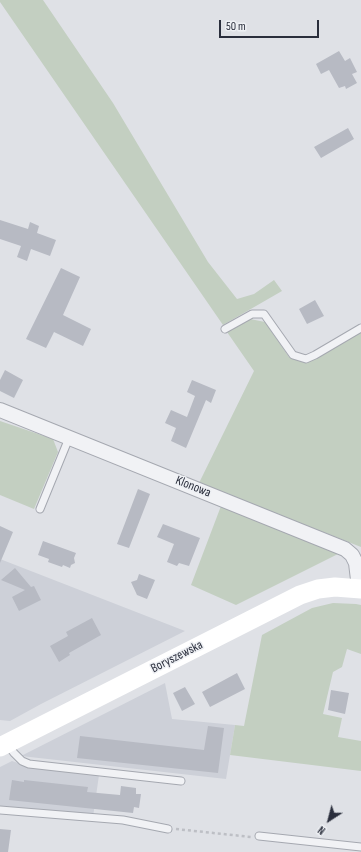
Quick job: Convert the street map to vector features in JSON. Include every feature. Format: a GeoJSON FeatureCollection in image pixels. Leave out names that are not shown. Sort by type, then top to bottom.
{"type":"FeatureCollection","features":[{"type":"Feature","properties":{"kind":"main road","name":"Boryszewska"},"geometry":{"type":"LineString","coordinates":[[4,746],[300,595],[318,589],[335,587],[360,588]]}},
{"type":"Feature","properties":{"kind":"street","name":"Klonowa"},"geometry":{"type":"LineString","coordinates":[[0,410],[345,549],[352,555],[356,563],[360,588]]}},
{"type":"Feature","properties":{"kind":"lane"},"geometry":{"type":"LineString","coordinates":[[224,329],[252,314],[264,314],[293,355],[306,359],[361,328]]}},
{"type":"Feature","properties":{"kind":"lane"},"geometry":{"type":"LineString","coordinates":[[40,509],[69,438]]}},
{"type":"Feature","properties":{"kind":"lane"},"geometry":{"type":"LineString","coordinates":[[4,746],[22,761],[29,764],[181,781]]}},
{"type":"Feature","properties":{"kind":"lane"},"geometry":{"type":"LineString","coordinates":[[0,810],[123,820],[168,829]]}},
{"type":"Feature","properties":{"kind":"lane"},"geometry":{"type":"LineString","coordinates":[[259,836],[361,847]]}},
{"type":"Feature","properties":{"kind":"path"},"geometry":{"type":"LineString","coordinates":[[168,829],[253,837],[259,836]]}},
{"type":"Feature","properties":{"kind":"shaded area"},"geometry":{"type":"Polygon","coordinates":[[[0,559],[185,631],[10,721],[0,720],[0,559]]]}},
{"type":"Feature","properties":{"kind":"shaded area"},"geometry":{"type":"Polygon","coordinates":[[[165,683],[172,719],[235,725],[226,779],[21,756],[165,683]]]}},
{"type":"Feature","properties":{"kind":"shaded area"},"geometry":{"type":"Polygon","coordinates":[[[12,761],[30,767],[99,775],[93,817],[0,806],[0,767],[12,761]]]}},
{"type":"Feature","properties":{"kind":"green space"},"geometry":{"type":"Polygon","coordinates":[[[0,0],[43,0],[113,103],[208,262],[237,299],[254,294],[274,280],[282,291],[223,325],[0,0]]]}},
{"type":"Feature","properties":{"kind":"green space"},"geometry":{"type":"Polygon","coordinates":[[[250,319],[265,322],[289,357],[307,363],[361,331],[361,547],[199,483],[254,371],[227,332],[250,319]]]}},
{"type":"Feature","properties":{"kind":"green space"},"geometry":{"type":"Polygon","coordinates":[[[0,421],[53,439],[58,452],[34,509],[0,495],[0,421]]]}},
{"type":"Feature","properties":{"kind":"green space"},"geometry":{"type":"Polygon","coordinates":[[[221,506],[340,553],[236,605],[191,585],[221,506]]]}},
{"type":"Feature","properties":{"kind":"green space"},"geometry":{"type":"Polygon","coordinates":[[[333,603],[361,605],[361,654],[347,649],[342,667],[333,672],[323,714],[342,718],[338,737],[361,741],[361,771],[230,755],[235,725],[244,726],[262,635],[312,608],[333,603]]]}},
{"type":"Feature","properties":{"kind":"building"},"geometry":{"type":"Polygon","coordinates":[[[339,51],[345,61],[350,58],[357,72],[352,74],[357,83],[346,89],[345,86],[339,88],[329,70],[321,74],[316,64],[339,51]]]}},
{"type":"Feature","properties":{"kind":"building"},"geometry":{"type":"Polygon","coordinates":[[[348,128],[354,139],[321,158],[314,147],[348,128]]]}},
{"type":"Feature","properties":{"kind":"building"},"geometry":{"type":"Polygon","coordinates":[[[0,220],[28,229],[30,222],[39,226],[37,233],[56,240],[50,256],[31,249],[27,261],[17,257],[21,246],[0,239],[0,220]]]}},
{"type":"Feature","properties":{"kind":"building"},"geometry":{"type":"Polygon","coordinates":[[[61,268],[80,277],[63,315],[91,329],[83,346],[54,332],[46,348],[26,339],[61,268]]]}},
{"type":"Feature","properties":{"kind":"building"},"geometry":{"type":"Polygon","coordinates":[[[315,300],[324,316],[307,324],[299,309],[315,300]]]}},
{"type":"Feature","properties":{"kind":"building"},"geometry":{"type":"Polygon","coordinates":[[[5,370],[23,380],[14,398],[0,391],[0,380],[5,370]]]}},
{"type":"Feature","properties":{"kind":"building"},"geometry":{"type":"Polygon","coordinates":[[[192,380],[216,390],[211,403],[206,400],[186,448],[171,441],[176,428],[165,423],[171,410],[187,417],[195,396],[187,392],[192,380]]]}},
{"type":"Feature","properties":{"kind":"building"},"geometry":{"type":"Polygon","coordinates":[[[138,489],[150,494],[129,548],[117,544],[138,489]]]}},
{"type":"Feature","properties":{"kind":"building"},"geometry":{"type":"Polygon","coordinates":[[[163,524],[200,538],[189,566],[179,563],[177,566],[167,562],[174,544],[157,537],[163,524]]]}},
{"type":"Feature","properties":{"kind":"building"},"geometry":{"type":"Polygon","coordinates":[[[0,526],[13,532],[0,563],[0,526]]]}},
{"type":"Feature","properties":{"kind":"building"},"geometry":{"type":"Polygon","coordinates":[[[43,541],[76,553],[74,558],[75,563],[71,565],[70,568],[48,562],[49,559],[38,555],[43,541]]]}},
{"type":"Feature","properties":{"kind":"building"},"geometry":{"type":"Polygon","coordinates":[[[15,568],[31,587],[34,586],[41,600],[19,611],[12,597],[25,590],[1,580],[15,568]]]}},
{"type":"Feature","properties":{"kind":"building"},"geometry":{"type":"Polygon","coordinates":[[[139,574],[155,580],[147,599],[137,595],[131,582],[137,580],[139,574]]]}},
{"type":"Feature","properties":{"kind":"building"},"geometry":{"type":"Polygon","coordinates":[[[92,618],[101,635],[69,653],[70,655],[59,662],[50,646],[68,636],[66,632],[92,618]]]}},
{"type":"Feature","properties":{"kind":"building"},"geometry":{"type":"Polygon","coordinates":[[[237,673],[245,689],[210,707],[202,692],[237,673]]]}},
{"type":"Feature","properties":{"kind":"building"},"geometry":{"type":"Polygon","coordinates":[[[185,687],[195,704],[182,711],[173,693],[185,687]]]}},
{"type":"Feature","properties":{"kind":"building"},"geometry":{"type":"Polygon","coordinates":[[[331,690],[349,693],[345,714],[328,710],[331,690]]]}},
{"type":"Feature","properties":{"kind":"building"},"geometry":{"type":"Polygon","coordinates":[[[208,726],[224,728],[218,773],[77,758],[80,736],[204,750],[208,726]]]}},
{"type":"Feature","properties":{"kind":"building"},"geometry":{"type":"Polygon","coordinates":[[[12,780],[88,787],[87,792],[120,795],[121,786],[136,788],[136,794],[141,794],[139,808],[134,807],[133,813],[9,800],[12,780]]]}},
{"type":"Feature","properties":{"kind":"building"},"geometry":{"type":"Polygon","coordinates":[[[0,829],[11,830],[8,852],[0,852],[0,829]]]}}]}
